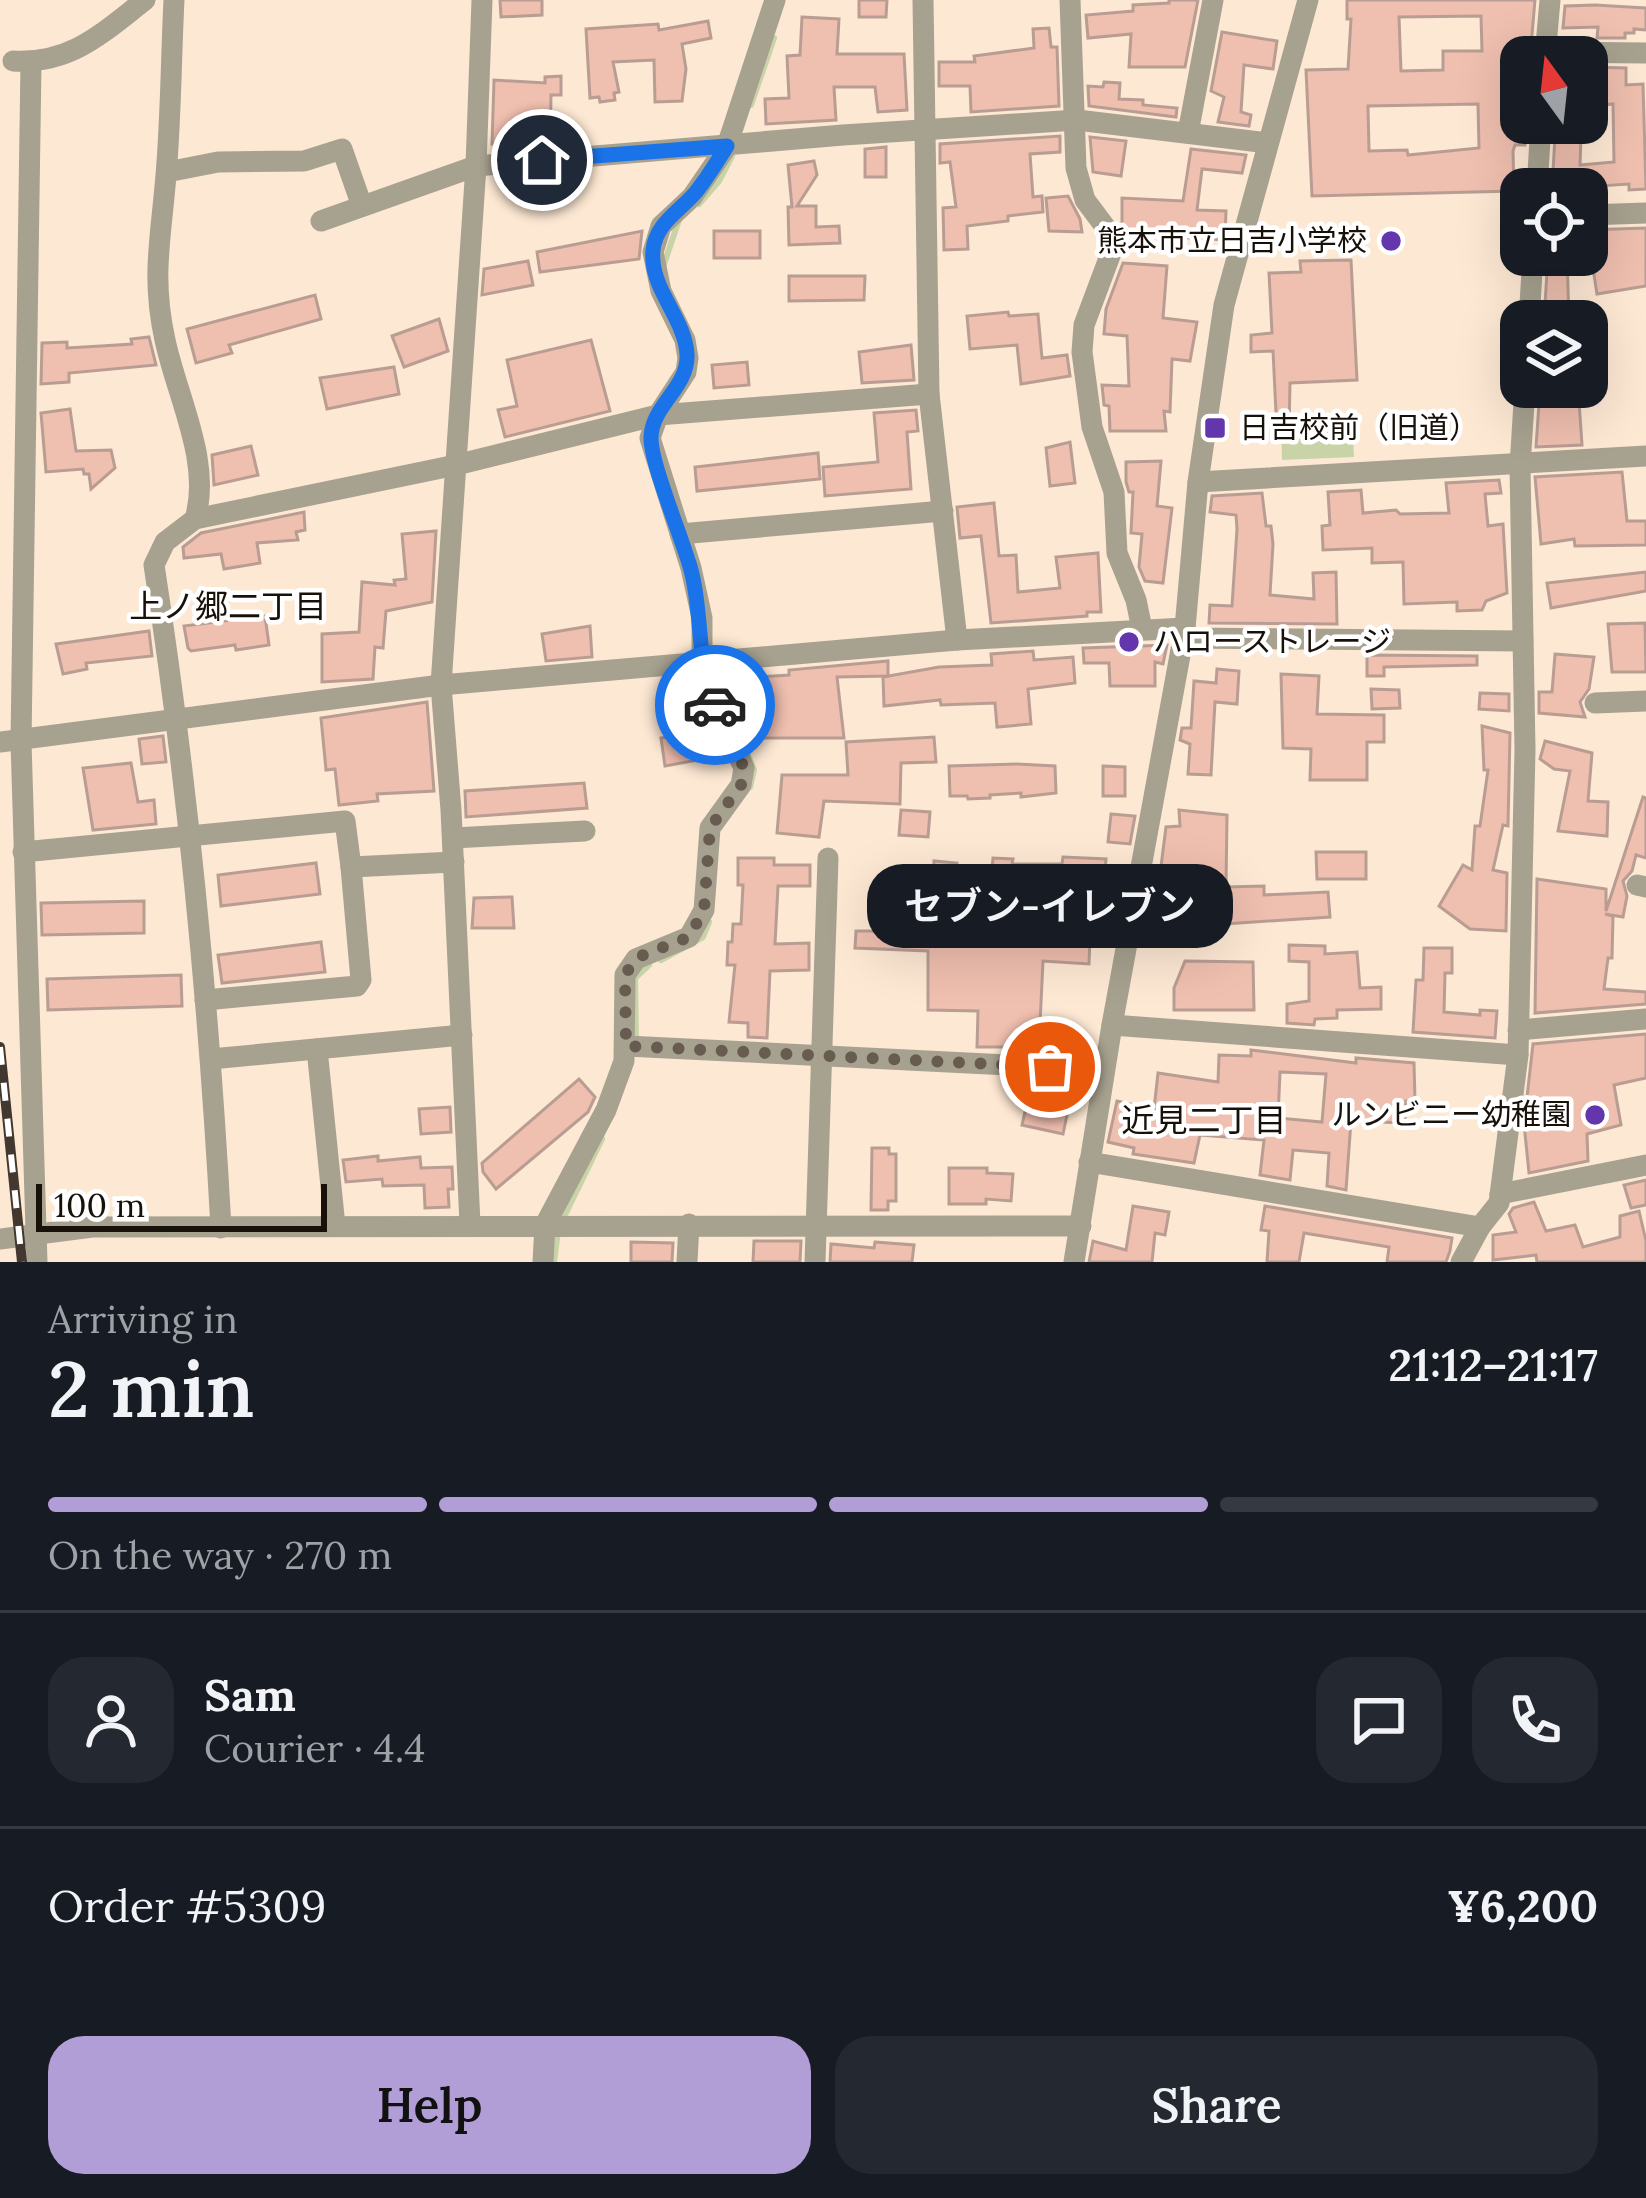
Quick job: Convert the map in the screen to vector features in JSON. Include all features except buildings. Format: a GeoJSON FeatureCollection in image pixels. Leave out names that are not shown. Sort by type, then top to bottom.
{"type":"FeatureCollection","features":[{"type":"Feature","properties":{"kind":"street"},"geometry":{"type":"LineString","coordinates":[[38,1262],[23,852],[11,742],[22,61],[52,61],[94,40],[145,0]]}},
{"type":"Feature","properties":{"kind":"street"},"geometry":{"type":"LineString","coordinates":[[174,0],[166,172],[154,280],[164,338],[200,468],[201,499],[195,519]]}},
{"type":"Feature","properties":{"kind":"street"},"geometry":{"type":"LineString","coordinates":[[470,1224],[453,838],[441,685],[476,166],[482,0]]}},
{"type":"Feature","properties":{"kind":"street"},"geometry":{"type":"LineString","coordinates":[[543,1262],[545,1225],[606,1110],[624,1061],[625,975],[636,958],[689,937],[704,910],[710,828],[741,785],[744,768],[712,699],[702,662],[702,618],[650,438],[658,415],[686,372],[688,358],[685,340],[661,291],[653,252],[661,226],[692,196],[727,146],[775,0]]}},
{"type":"Feature","properties":{"kind":"street"},"geometry":{"type":"LineString","coordinates":[[923,0],[929,394],[957,640]]}},
{"type":"Feature","properties":{"kind":"street"},"geometry":{"type":"LineString","coordinates":[[1070,0],[1079,187],[1106,228],[1111,254],[1081,339],[1089,408],[1114,492],[1117,553],[1142,629]]}},
{"type":"Feature","properties":{"kind":"street"},"geometry":{"type":"LineString","coordinates":[[1188,133],[1213,0]]}},
{"type":"Feature","properties":{"kind":"street"},"geometry":{"type":"LineString","coordinates":[[1074,1262],[1184,633],[1198,482],[1224,305],[1308,0]]}},
{"type":"Feature","properties":{"kind":"street"},"geometry":{"type":"LineString","coordinates":[[1547,36],[1550,0]]}},
{"type":"Feature","properties":{"kind":"street"},"geometry":{"type":"LineString","coordinates":[[1608,53],[1646,53]]}},
{"type":"Feature","properties":{"kind":"street"},"geometry":{"type":"LineString","coordinates":[[321,221],[476,166],[925,129],[1077,120],[1268,143]]}},
{"type":"Feature","properties":{"kind":"street"},"geometry":{"type":"LineString","coordinates":[[166,172],[218,162],[304,161],[342,149],[362,206]]}},
{"type":"Feature","properties":{"kind":"street"},"geometry":{"type":"LineString","coordinates":[[1608,214],[1646,213]]}},
{"type":"Feature","properties":{"kind":"street"},"geometry":{"type":"LineString","coordinates":[[221,1228],[211,1059],[178,718],[154,566],[165,542],[195,519],[456,465],[658,415],[929,394]]}},
{"type":"Feature","properties":{"kind":"street"},"geometry":{"type":"LineString","coordinates":[[1461,1262],[1499,1204],[1518,1054],[1525,750],[1520,466],[1524,408]]}},
{"type":"Feature","properties":{"kind":"street"},"geometry":{"type":"LineString","coordinates":[[1198,482],[1646,456]]}},
{"type":"Feature","properties":{"kind":"street"},"geometry":{"type":"LineString","coordinates":[[680,534],[943,511]]}},
{"type":"Feature","properties":{"kind":"street"},"geometry":{"type":"LineString","coordinates":[[11,742],[441,685],[957,640],[1142,629],[1523,640]]}},
{"type":"Feature","properties":{"kind":"street"},"geometry":{"type":"LineString","coordinates":[[1595,703],[1646,701]]}},
{"type":"Feature","properties":{"kind":"street"},"geometry":{"type":"LineString","coordinates":[[23,852],[345,821],[361,980],[357,986],[205,1000]]}},
{"type":"Feature","properties":{"kind":"street"},"geometry":{"type":"LineString","coordinates":[[453,838],[585,831]]}},
{"type":"Feature","properties":{"kind":"street"},"geometry":{"type":"LineString","coordinates":[[815,1262],[828,858]]}},
{"type":"Feature","properties":{"kind":"street"},"geometry":{"type":"LineString","coordinates":[[351,867],[454,862]]}},
{"type":"Feature","properties":{"kind":"street"},"geometry":{"type":"LineString","coordinates":[[1518,1030],[1646,1019]]}},
{"type":"Feature","properties":{"kind":"street"},"geometry":{"type":"LineString","coordinates":[[1112,1025],[1518,1054]]}},
{"type":"Feature","properties":{"kind":"street"},"geometry":{"type":"LineString","coordinates":[[211,1059],[462,1035]]}},
{"type":"Feature","properties":{"kind":"street"},"geometry":{"type":"LineString","coordinates":[[626,1046],[1050,1067]]}},
{"type":"Feature","properties":{"kind":"street"},"geometry":{"type":"LineString","coordinates":[[317,1049],[335,1226]]}},
{"type":"Feature","properties":{"kind":"street"},"geometry":{"type":"LineString","coordinates":[[1089,1162],[1480,1227]]}},
{"type":"Feature","properties":{"kind":"street"},"geometry":{"type":"LineString","coordinates":[[1500,1194],[1646,1165]]}},
{"type":"Feature","properties":{"kind":"street"},"geometry":{"type":"LineString","coordinates":[[687,1262],[689,1224]]}},
{"type":"Feature","properties":{"kind":"street"},"geometry":{"type":"LineString","coordinates":[[0,1239],[92,1227],[1081,1226]]}},
{"type":"Feature","properties":{"kind":"shaded area"},"geometry":{"type":"Polygon","coordinates":[[[1352,416],[1354,457],[1282,460],[1281,418],[1352,416]]]}},
{"type":"Feature","properties":{"kind":"waterway"},"geometry":{"type":"LineString","coordinates":[[751,105],[774,38]]}},
{"type":"Feature","properties":{"kind":"waterway"},"geometry":{"type":"LineString","coordinates":[[699,204],[732,156]]}},
{"type":"Feature","properties":{"kind":"waterway"},"geometry":{"type":"LineString","coordinates":[[664,264],[679,220]]}},
{"type":"Feature","properties":{"kind":"waterway"},"geometry":{"type":"LineString","coordinates":[[739,733],[754,770],[750,787]]}},
{"type":"Feature","properties":{"kind":"waterway"},"geometry":{"type":"LineString","coordinates":[[661,960],[703,937],[709,922]]}},
{"type":"Feature","properties":{"kind":"waterway"},"geometry":{"type":"LineString","coordinates":[[636,1042],[635,978],[649,965]]}},
{"type":"Feature","properties":{"kind":"waterway"},"geometry":{"type":"LineString","coordinates":[[563,1219],[602,1139]]}},
{"type":"Feature","properties":{"kind":"waterway"},"geometry":{"type":"LineString","coordinates":[[554,1262],[558,1231]]}},
{"type":"Feature","properties":{"kind":"railway"},"geometry":{"type":"LineString","coordinates":[[0,1047],[22,1262]]}},
{"type":"Feature","properties":{"kind":"way so far"},"geometry":{"type":"LineString","coordinates":[[715,705],[739,752],[744,768],[741,785],[710,828],[704,910],[689,937],[636,958],[625,975],[626,1046],[1050,1067]]}},
{"type":"Feature","properties":{"kind":"place","name":"熊本市立日吉小学校"},"geometry":{"type":"Point","coordinates":[1391,241]}},
{"type":"Feature","properties":{"kind":"place","name":"日吉校前（旧道）"},"geometry":{"type":"Point","coordinates":[1215,428]}},
{"type":"Feature","properties":{"kind":"place","name":"ハローストレージ"},"geometry":{"type":"Point","coordinates":[1129,642]}},
{"type":"Feature","properties":{"kind":"place","name":"セブン-イレブン"},"geometry":{"type":"Point","coordinates":[1050,1067]}},
{"type":"Feature","properties":{"kind":"place","name":"ルンビニー幼稚園"},"geometry":{"type":"Point","coordinates":[1595,1115]}},
{"type":"Feature","properties":{"kind":"district","name":"上ノ郷二丁目"},"geometry":{"type":"Point","coordinates":[228,606]}},
{"type":"Feature","properties":{"kind":"district","name":"近見二丁目"},"geometry":{"type":"Point","coordinates":[1204,1120]}},
{"type":"Feature","properties":{"kind":"route"},"geometry":{"type":"LineString","coordinates":[[542,160],[727,146],[711,173],[661,226],[653,252],[661,291],[685,340],[688,358],[686,372],[658,415],[650,438],[691,568],[702,618],[702,662],[715,705]]}}]}
